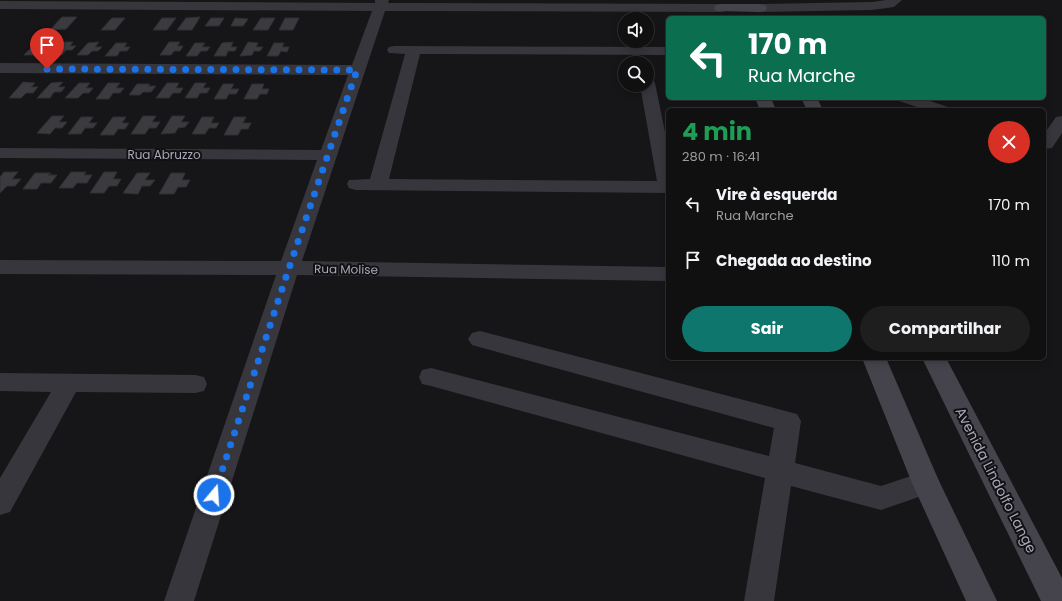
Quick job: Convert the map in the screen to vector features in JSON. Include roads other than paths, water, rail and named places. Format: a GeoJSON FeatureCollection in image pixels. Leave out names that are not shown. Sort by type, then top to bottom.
{"type":"FeatureCollection","features":[{"type":"Feature","properties":{"kind":"street"},"geometry":{"type":"LineString","coordinates":[[0,6],[381,3],[761,9],[872,6],[890,4],[895,0]]}},
{"type":"Feature","properties":{"kind":"street"},"geometry":{"type":"LineString","coordinates":[[179,601],[289,268],[381,3]]}},
{"type":"Feature","properties":{"kind":"street"},"geometry":{"type":"LineString","coordinates":[[394,50],[618,56]]}},
{"type":"Feature","properties":{"kind":"street"},"geometry":{"type":"LineString","coordinates":[[378,184],[414,50]]}},
{"type":"Feature","properties":{"kind":"street"},"geometry":{"type":"LineString","coordinates":[[646,56],[666,51]]}},
{"type":"Feature","properties":{"kind":"street"},"geometry":{"type":"LineString","coordinates":[[0,68],[357,70]]}},
{"type":"Feature","properties":{"kind":"street"},"geometry":{"type":"LineString","coordinates":[[652,92],[660,110],[666,167]]}},
{"type":"Feature","properties":{"kind":"street"},"geometry":{"type":"LineString","coordinates":[[911,100],[936,108]]}},
{"type":"Feature","properties":{"kind":"street"},"geometry":{"type":"LineString","coordinates":[[1051,146],[1062,121]]}},
{"type":"Feature","properties":{"kind":"street","name":"Rua Abruzzo"},"geometry":{"type":"LineString","coordinates":[[0,153],[328,155]]}},
{"type":"Feature","properties":{"kind":"street"},"geometry":{"type":"LineString","coordinates":[[356,184],[666,186]]}},
{"type":"Feature","properties":{"kind":"street","name":"Rua Molise"},"geometry":{"type":"LineString","coordinates":[[0,267],[289,268],[666,274]]}},
{"type":"Feature","properties":{"kind":"street"},"geometry":{"type":"LineString","coordinates":[[480,339],[788,422],[758,601]]}},
{"type":"Feature","properties":{"kind":"street"},"geometry":{"type":"LineString","coordinates":[[875,360],[926,483],[982,601]]}},
{"type":"Feature","properties":{"kind":"street","name":"Avenida Lindolfo Lange"},"geometry":{"type":"LineString","coordinates":[[935,360],[1052,592],[1060,601]]}},
{"type":"Feature","properties":{"kind":"street"},"geometry":{"type":"LineString","coordinates":[[432,378],[881,498],[926,483]]}},
{"type":"Feature","properties":{"kind":"street"},"geometry":{"type":"LineString","coordinates":[[0,382],[195,384]]}},
{"type":"Feature","properties":{"kind":"street"},"geometry":{"type":"LineString","coordinates":[[0,503],[69,383]]}}]}
